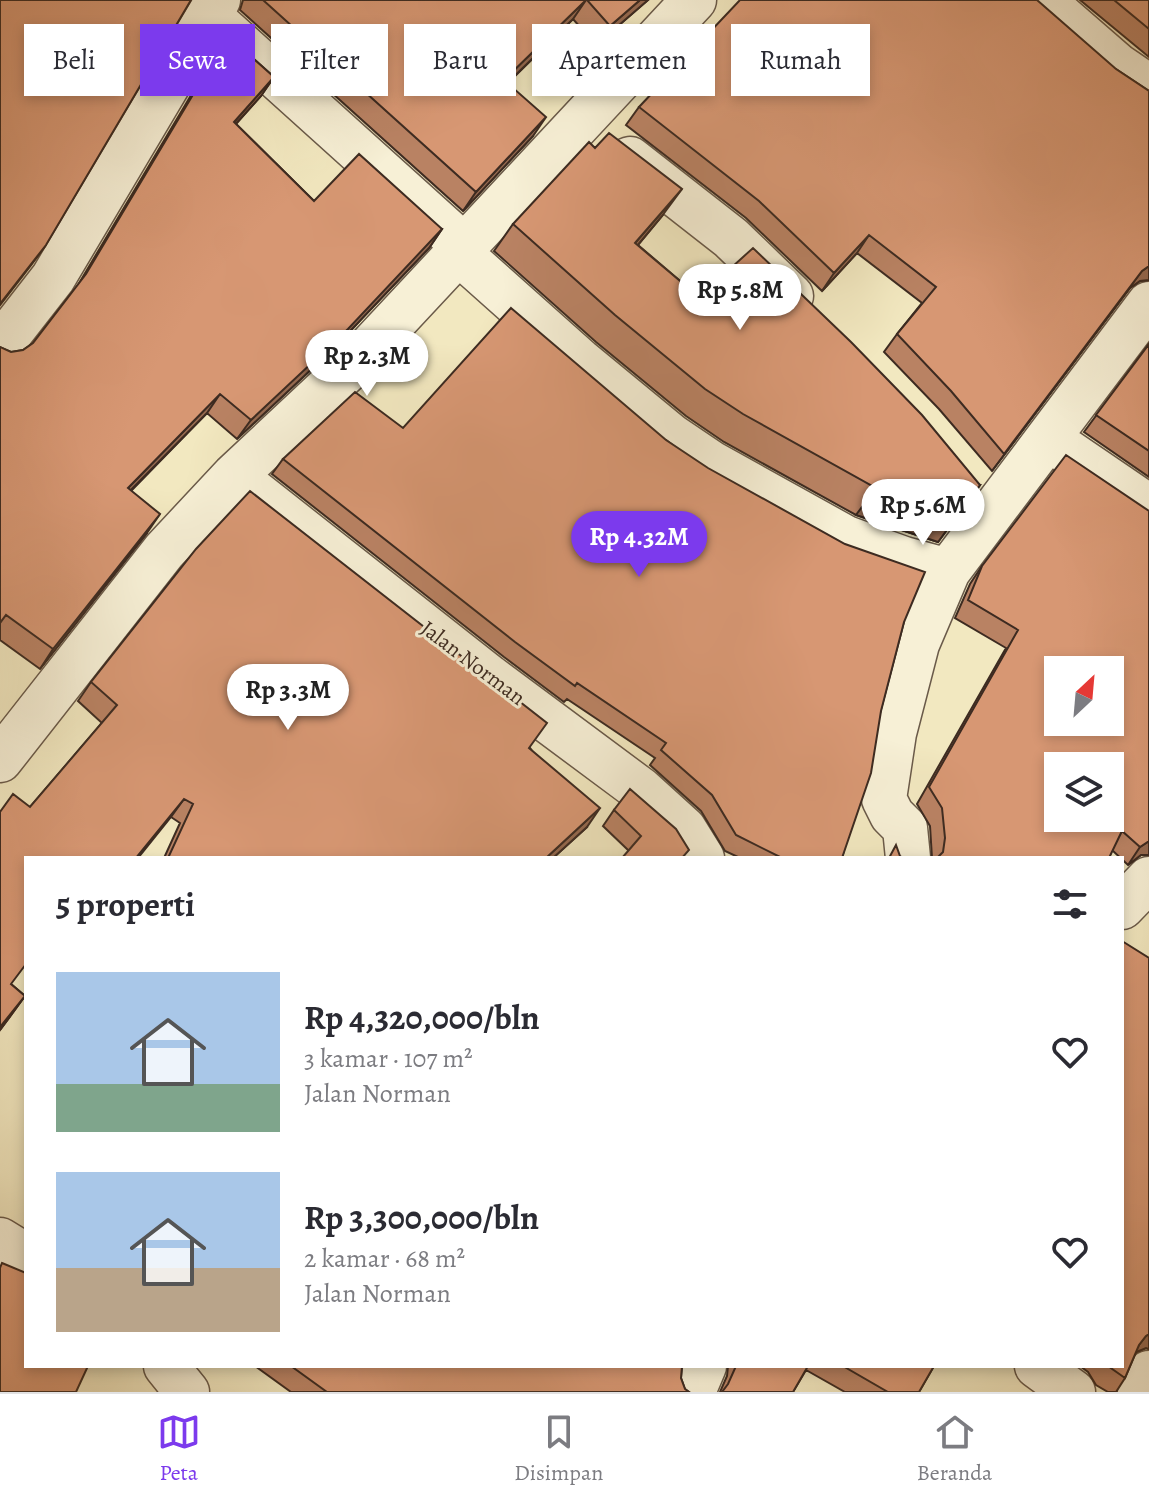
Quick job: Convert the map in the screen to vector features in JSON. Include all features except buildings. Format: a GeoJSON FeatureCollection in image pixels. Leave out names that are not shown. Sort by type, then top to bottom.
{"type":"FeatureCollection","features":[{"type":"Feature","properties":{"kind":"street"},"geometry":{"type":"LineString","coordinates":[[0,760],[164,551],[234,476],[361,357],[694,0]]}},
{"type":"Feature","properties":{"kind":"street"},"geometry":{"type":"LineString","coordinates":[[1042,0],[1118,66],[1149,87]]}},
{"type":"Feature","properties":{"kind":"street"},"geometry":{"type":"LineString","coordinates":[[0,346],[53,278],[213,8],[580,361],[671,436],[711,463],[846,538],[948,571]]}},
{"type":"Feature","properties":{"kind":"street"},"geometry":{"type":"LineString","coordinates":[[581,121],[731,238],[817,321]]}},
{"type":"Feature","properties":{"kind":"street"},"geometry":{"type":"LineString","coordinates":[[908,856],[905,828],[892,815],[884,799],[894,733],[917,644],[948,571],[1149,304]]}},
{"type":"Feature","properties":{"kind":"street"},"geometry":{"type":"LineString","coordinates":[[1049,439],[1149,507]]}},
{"type":"Feature","properties":{"kind":"street"},"geometry":{"type":"LineString","coordinates":[[962,475],[993,512]]}},
{"type":"Feature","properties":{"kind":"street","name":"Jalan Norman"},"geometry":{"type":"LineString","coordinates":[[234,476],[489,677],[641,790],[684,829],[701,856]]}},
{"type":"Feature","properties":{"kind":"street"},"geometry":{"type":"LineString","coordinates":[[1124,905],[1149,879]]}},
{"type":"Feature","properties":{"kind":"street"},"geometry":{"type":"LineString","coordinates":[[0,1240],[24,1255]]}},
{"type":"Feature","properties":{"kind":"street"},"geometry":{"type":"LineString","coordinates":[[168,1368],[187,1392]]}},
{"type":"Feature","properties":{"kind":"street"},"geometry":{"type":"LineString","coordinates":[[693,1392],[703,1368]]}},
{"type":"Feature","properties":{"kind":"street"},"geometry":{"type":"LineString","coordinates":[[1040,1368],[1073,1392]]}},
{"type":"Feature","properties":{"kind":"street"},"geometry":{"type":"LineString","coordinates":[[1140,1392],[1149,1373]]}}]}
